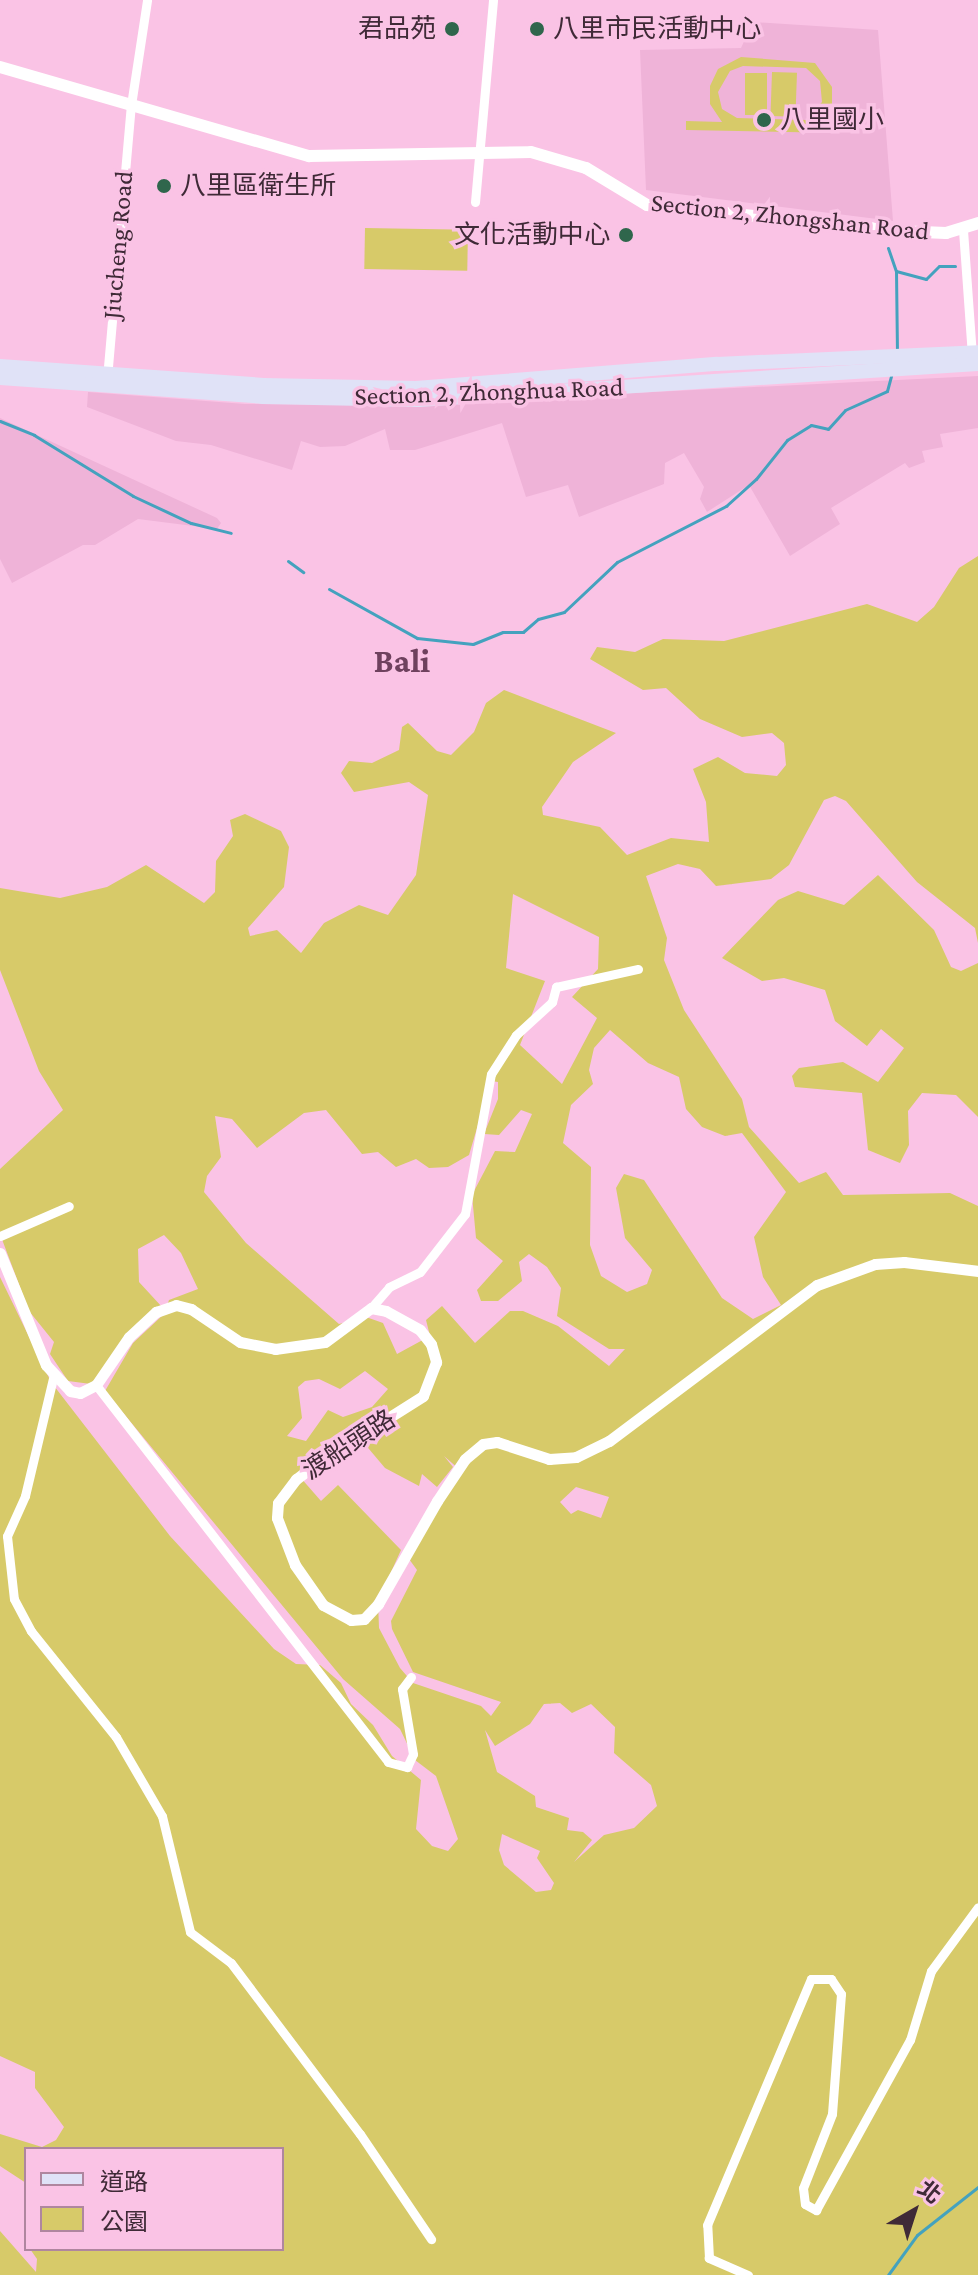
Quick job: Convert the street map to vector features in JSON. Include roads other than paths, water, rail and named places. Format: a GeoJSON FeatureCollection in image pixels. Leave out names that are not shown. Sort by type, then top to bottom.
{"type":"FeatureCollection","features":[{"type":"Feature","properties":{"kind":"main road","name":"Section 2, Zhongshan Road"},"geometry":{"type":"LineString","coordinates":[[0,67],[309,156],[478,150],[531,152],[586,168],[647,205],[898,231],[963,230],[978,223]]}},
{"type":"Feature","properties":{"kind":"main road","name":"Section 2, Zhonghua Road"},"geometry":{"type":"LineString","coordinates":[[0,366],[262,397],[418,400],[975,358]]}},
{"type":"Feature","properties":{"kind":"main road","name":"Section 2, Zhonghua Road"},"geometry":{"type":"LineString","coordinates":[[0,378],[106,380]]}},
{"type":"Feature","properties":{"kind":"street","name":"Jiucheng Road"},"geometry":{"type":"LineString","coordinates":[[106,380],[131,105],[147,0]]}},
{"type":"Feature","properties":{"kind":"street"},"geometry":{"type":"LineString","coordinates":[[475,202],[493,0]]}},
{"type":"Feature","properties":{"kind":"street"},"geometry":{"type":"LineString","coordinates":[[963,230],[975,358]]}},
{"type":"Feature","properties":{"kind":"street"},"geometry":{"type":"LineString","coordinates":[[0,1253],[54,1374],[70,1391],[80,1393],[96,1385],[129,1337],[156,1312],[176,1305],[191,1309],[240,1342],[275,1349],[325,1342],[371,1308],[389,1287],[420,1272],[465,1214],[491,1074],[516,1035],[552,1002],[556,987],[638,969]]}},
{"type":"Feature","properties":{"kind":"street"},"geometry":{"type":"LineString","coordinates":[[0,1236],[69,1206]]}},
{"type":"Feature","properties":{"kind":"street","name":"渡船頭路"},"geometry":{"type":"LineString","coordinates":[[371,1308],[386,1311],[420,1330],[431,1344],[433,1380],[408,1408],[296,1479],[278,1503],[277,1518],[295,1565],[323,1605],[351,1620],[364,1619],[378,1604],[458,1469],[483,1444],[497,1442],[549,1459],[576,1457],[609,1441],[817,1285],[875,1264],[904,1262],[978,1271]]}},
{"type":"Feature","properties":{"kind":"street"},"geometry":{"type":"LineString","coordinates":[[54,1374],[25,1496],[7,1536],[14,1599],[31,1631],[116,1737],[162,1816],[190,1932],[231,1963],[360,2134],[431,2239]]}},
{"type":"Feature","properties":{"kind":"street"},"geometry":{"type":"LineString","coordinates":[[96,1385],[388,1762],[407,1767],[413,1754],[402,1689],[411,1677]]}},
{"type":"Feature","properties":{"kind":"street"},"geometry":{"type":"LineString","coordinates":[[748,2275],[709,2258],[707,2225],[811,1979],[831,1979],[841,1994],[832,2114],[803,2188],[805,2204],[816,2210],[910,2040],[931,1971],[978,1907]]}},
{"type":"Feature","properties":{"kind":"waterway"},"geometry":{"type":"LineString","coordinates":[[888,248],[896,271],[926,279],[939,266],[955,266]]}},
{"type":"Feature","properties":{"kind":"waterway"},"geometry":{"type":"LineString","coordinates":[[896,271],[897,351]]}},
{"type":"Feature","properties":{"kind":"waterway"},"geometry":{"type":"LineString","coordinates":[[329,589],[417,638],[473,644],[503,632],[523,632],[538,619],[564,612],[617,562],[726,506],[756,479],[787,440],[811,425],[828,429],[845,410],[887,391],[891,376]]}},
{"type":"Feature","properties":{"kind":"waterway"},"geometry":{"type":"LineString","coordinates":[[0,421],[34,435],[133,496],[191,523],[231,533]]}},
{"type":"Feature","properties":{"kind":"waterway"},"geometry":{"type":"LineString","coordinates":[[288,561],[303,572]]}},
{"type":"Feature","properties":{"kind":"waterway"},"geometry":{"type":"LineString","coordinates":[[888,2275],[917,2235],[978,2187]]}},
{"type":"Feature","properties":{"kind":"place","name":"君品苑"},"geometry":{"type":"Point","coordinates":[452,29]}},
{"type":"Feature","properties":{"kind":"place","name":"八里市民活動中心"},"geometry":{"type":"Point","coordinates":[537,29]}},
{"type":"Feature","properties":{"kind":"place","name":"八里國小"},"geometry":{"type":"Point","coordinates":[764,120]}},
{"type":"Feature","properties":{"kind":"place","name":"八里區衛生所"},"geometry":{"type":"Point","coordinates":[164,186]}},
{"type":"Feature","properties":{"kind":"place","name":"文化活動中心"},"geometry":{"type":"Point","coordinates":[626,235]}},
{"type":"Feature","properties":{"kind":"district","name":"Bali"},"geometry":{"type":"Point","coordinates":[402,661]}}]}
